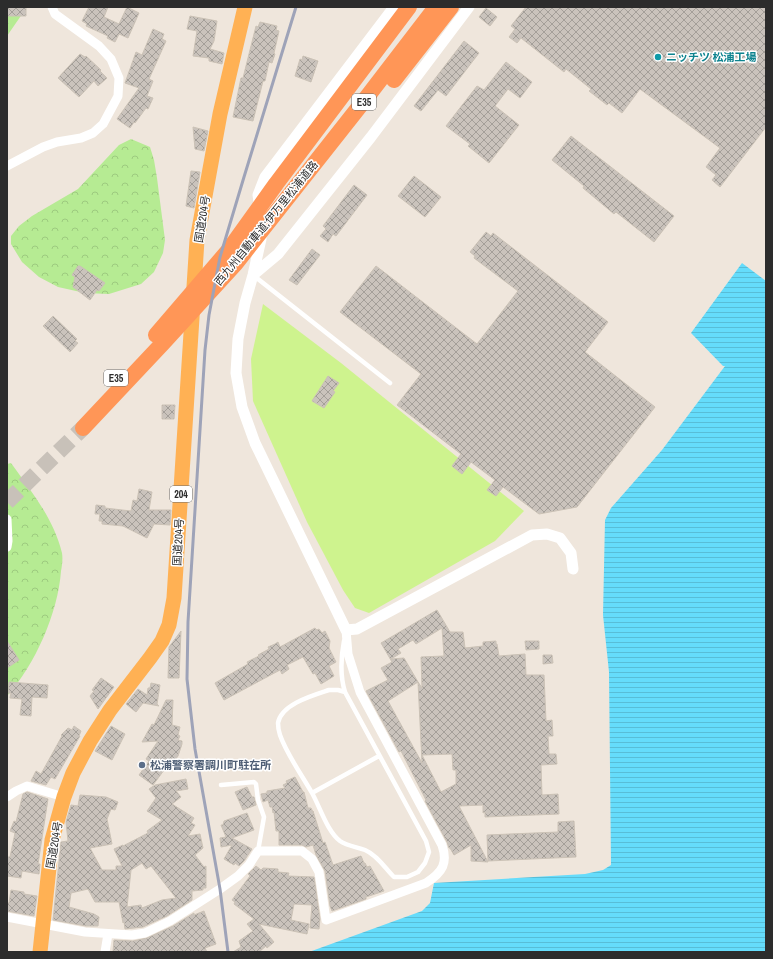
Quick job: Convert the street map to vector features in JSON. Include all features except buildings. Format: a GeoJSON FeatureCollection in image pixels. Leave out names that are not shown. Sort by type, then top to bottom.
{"type":"FeatureCollection","features":[{"type":"Feature","properties":{"kind":"highway","name":"国道204号"},"geometry":{"type":"LineString","coordinates":[[40,952],[52,840],[64,797],[73,773],[90,741],[110,710],[162,641],[169,625],[174,598],[198,240],[220,114],[245,7]]}},
{"type":"Feature","properties":{"kind":"highway"},"geometry":{"type":"LineString","coordinates":[[284,190],[409,7]]}},
{"type":"Feature","properties":{"kind":"highway","name":"西九州自動車道;伊万里松浦道路"},"geometry":{"type":"LineString","coordinates":[[79,424],[159,339],[236,263],[284,190],[427,7]]}},
{"type":"Feature","properties":{"kind":"highway","name":"西九州自動車道;伊万里松浦道路"},"geometry":{"type":"LineString","coordinates":[[284,190],[436,7]]}},
{"type":"Feature","properties":{"kind":"highway"},"geometry":{"type":"LineString","coordinates":[[284,190],[351,131],[410,60],[451,7]]}},
{"type":"Feature","properties":{"kind":"street"},"geometry":{"type":"LineString","coordinates":[[7,166],[57,142],[81,138],[93,133],[103,124],[118,96],[118,78],[111,59],[99,46],[55,14],[52,7]]}},
{"type":"Feature","properties":{"kind":"street"},"geometry":{"type":"LineString","coordinates":[[7,916],[85,932],[132,935],[145,933],[170,921],[238,876],[249,865],[258,851],[302,851],[312,859],[319,872],[326,920],[435,878],[442,868],[446,856],[442,845],[360,692],[348,654],[346,630],[255,443],[242,406],[236,373],[238,340],[245,303],[261,239],[258,194],[265,177],[394,7]]}},
{"type":"Feature","properties":{"kind":"street"},"geometry":{"type":"LineString","coordinates":[[253,275],[278,254],[371,137],[469,7]]}},
{"type":"Feature","properties":{"kind":"street"},"geometry":{"type":"LineString","coordinates":[[7,518],[7,547]]}},
{"type":"Feature","properties":{"kind":"street"},"geometry":{"type":"LineString","coordinates":[[346,630],[357,629],[532,535],[547,534],[560,538],[571,553],[573,569]]}},
{"type":"Feature","properties":{"kind":"street"},"geometry":{"type":"LineString","coordinates":[[7,797],[27,786],[64,797]]}},
{"type":"Feature","properties":{"kind":"street"},"geometry":{"type":"LineString","coordinates":[[105,952],[108,934]]}},
{"type":"Feature","properties":{"kind":"lane"},"geometry":{"type":"LineString","coordinates":[[253,275],[390,383]]}},
{"type":"Feature","properties":{"kind":"lane"},"geometry":{"type":"LineString","coordinates":[[345,692],[329,690],[310,696],[284,710],[278,723],[280,735],[294,764],[312,793],[331,830],[340,840],[351,846],[366,850],[375,856],[394,877],[407,877],[418,872],[425,863],[429,852],[426,841],[345,692],[342,683],[342,650],[346,630]]}},
{"type":"Feature","properties":{"kind":"lane"},"geometry":{"type":"LineString","coordinates":[[312,793],[379,756]]}},
{"type":"Feature","properties":{"kind":"lane"},"geometry":{"type":"LineString","coordinates":[[221,785],[254,782],[256,784],[258,800],[264,817],[258,851]]}},
{"type":"Feature","properties":{"kind":"green space"},"geometry":{"type":"Polygon","coordinates":[[[7,7],[27,7],[7,36],[7,7]]]}},
{"type":"Feature","properties":{"kind":"green space"},"geometry":{"type":"Polygon","coordinates":[[[131,139],[150,147],[154,160],[165,240],[163,253],[154,272],[141,284],[109,294],[85,293],[58,287],[39,277],[22,262],[11,244],[11,236],[19,226],[32,216],[78,189],[119,145],[131,139]]]}},
{"type":"Feature","properties":{"kind":"green space"},"geometry":{"type":"Polygon","coordinates":[[[263,304],[341,363],[524,511],[495,541],[369,613],[355,608],[343,590],[307,522],[253,401],[251,359],[263,304]]]}},
{"type":"Feature","properties":{"kind":"green space"},"geometry":{"type":"Polygon","coordinates":[[[11,463],[48,517],[62,553],[62,560],[59,587],[50,621],[36,654],[7,696],[7,464],[11,463]]]}},
{"type":"Feature","properties":{"kind":"water"},"geometry":{"type":"Polygon","coordinates":[[[742,263],[766,281],[766,952],[309,952],[422,911],[430,903],[434,883],[585,874],[603,870],[611,865],[609,672],[603,615],[605,520],[611,508],[662,450],[725,366],[723,366],[691,333],[742,263]]]}},
{"type":"Feature","properties":{"kind":"tunnel"},"geometry":{"type":"LineString","coordinates":[[7,502],[83,428]]}},
{"type":"Feature","properties":{"kind":"railway"},"geometry":{"type":"LineString","coordinates":[[228,952],[220,889],[195,749],[187,679],[188,622],[205,350],[209,315],[220,257],[296,7]]}},
{"type":"Feature","properties":{"kind":"place","name":"ニッチツ 松浦工場"},"geometry":{"type":"Point","coordinates":[658,57]}},
{"type":"Feature","properties":{"kind":"place","name":"松浦警察署調川町駐在所"},"geometry":{"type":"Point","coordinates":[142,765]}}]}
